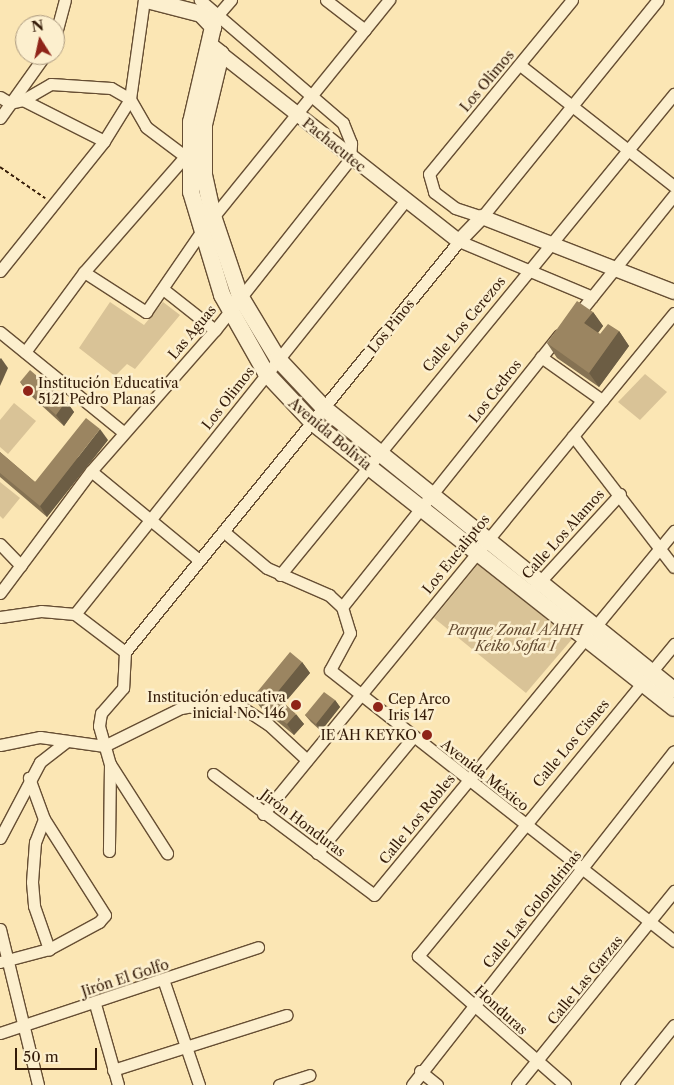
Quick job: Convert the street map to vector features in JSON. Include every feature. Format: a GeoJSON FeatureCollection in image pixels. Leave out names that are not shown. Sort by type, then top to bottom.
{"type":"FeatureCollection","features":[{"type":"Feature","properties":{"kind":"main road"},"geometry":{"type":"LineString","coordinates":[[146,0],[215,17]]}},
{"type":"Feature","properties":{"kind":"main road","name":"Avenida Bolivia"},"geometry":{"type":"LineString","coordinates":[[215,17],[216,50],[204,125],[204,175],[213,216],[240,296],[278,359],[324,408],[595,625],[647,676],[674,708]]}},
{"type":"Feature","properties":{"kind":"main road","name":"Avenida Bolivia"},"geometry":{"type":"LineString","coordinates":[[216,50],[200,78],[185,153],[200,232],[229,310],[266,373],[312,422],[584,638],[674,690]]}},
{"type":"Feature","properties":{"kind":"street"},"geometry":{"type":"LineString","coordinates":[[61,15],[65,0]]}},
{"type":"Feature","properties":{"kind":"street"},"geometry":{"type":"LineString","coordinates":[[0,271],[55,205],[104,141],[130,99],[146,0]]}},
{"type":"Feature","properties":{"kind":"street"},"geometry":{"type":"LineString","coordinates":[[200,0],[215,17],[313,94],[343,123],[352,143],[350,159]]}},
{"type":"Feature","properties":{"kind":"street"},"geometry":{"type":"LineString","coordinates":[[215,17],[231,0]]}},
{"type":"Feature","properties":{"kind":"street"},"geometry":{"type":"LineString","coordinates":[[326,0],[365,30]]}},
{"type":"Feature","properties":{"kind":"street"},"geometry":{"type":"LineString","coordinates":[[84,272],[146,312],[200,232],[389,0]]}},
{"type":"Feature","properties":{"kind":"street","name":"Los Olimos"},"geometry":{"type":"LineString","coordinates":[[482,217],[455,208],[428,183],[429,174],[572,0]]}},
{"type":"Feature","properties":{"kind":"street","name":"Los Pinos"},"geometry":{"type":"LineString","coordinates":[[125,652],[459,241],[482,217],[573,108],[658,0]]}},
{"type":"Feature","properties":{"kind":"street","name":"Pachacutec"},"geometry":{"type":"LineString","coordinates":[[216,50],[350,159],[459,241]]}},
{"type":"Feature","properties":{"kind":"street"},"geometry":{"type":"LineString","coordinates":[[0,118],[5,100],[36,65]]}},
{"type":"Feature","properties":{"kind":"street"},"geometry":{"type":"LineString","coordinates":[[520,65],[628,152],[674,186]]}},
{"type":"Feature","properties":{"kind":"street"},"geometry":{"type":"LineString","coordinates":[[23,100],[51,84],[111,88],[130,99],[146,127],[185,153],[169,179],[84,272],[25,352]]}},
{"type":"Feature","properties":{"kind":"street","name":"Calle Los Cerezos"},"geometry":{"type":"LineString","coordinates":[[280,575],[378,451],[549,244],[628,152],[674,94]]}},
{"type":"Feature","properties":{"kind":"street"},"geometry":{"type":"LineString","coordinates":[[5,100],[23,100],[104,141]]}},
{"type":"Feature","properties":{"kind":"street","name":"Las Aguas"},"geometry":{"type":"LineString","coordinates":[[0,593],[91,471],[123,432],[216,330],[229,310],[350,159]]}},
{"type":"Feature","properties":{"kind":"street","name":"Los Cedros"},"geometry":{"type":"LineString","coordinates":[[342,607],[422,509],[541,357],[616,270],[674,195]]}},
{"type":"Feature","properties":{"kind":"street","name":"Los Olimos"},"geometry":{"type":"LineString","coordinates":[[75,614],[405,201]]}},
{"type":"Feature","properties":{"kind":"street"},"geometry":{"type":"LineString","coordinates":[[482,217],[674,292]]}},
{"type":"Feature","properties":{"kind":"street"},"geometry":{"type":"LineString","coordinates":[[459,241],[592,297]]}},
{"type":"Feature","properties":{"kind":"street"},"geometry":{"type":"LineString","coordinates":[[163,289],[216,330]]}},
{"type":"Feature","properties":{"kind":"street","name":"Los Eucaliptos"},"geometry":{"type":"LineString","coordinates":[[263,814],[674,313]]}},
{"type":"Feature","properties":{"kind":"street"},"geometry":{"type":"LineString","coordinates":[[0,332],[123,432]]}},
{"type":"Feature","properties":{"kind":"street"},"geometry":{"type":"LineString","coordinates":[[541,357],[602,400]]}},
{"type":"Feature","properties":{"kind":"street"},"geometry":{"type":"LineString","coordinates":[[573,436],[620,494],[658,550],[674,566]]}},
{"type":"Feature","properties":{"kind":"street"},"geometry":{"type":"LineString","coordinates":[[91,471],[200,560]]}},
{"type":"Feature","properties":{"kind":"street","name":"Calle Los Alamos"},"geometry":{"type":"LineString","coordinates":[[528,594],[620,494]]}},
{"type":"Feature","properties":{"kind":"street","name":"Calle Los Robles"},"geometry":{"type":"LineString","coordinates":[[374,895],[674,531]]}},
{"type":"Feature","properties":{"kind":"street"},"geometry":{"type":"LineString","coordinates":[[223,532],[280,575],[321,591],[342,607]]}},
{"type":"Feature","properties":{"kind":"street"},"geometry":{"type":"LineString","coordinates":[[0,544],[21,566]]}},
{"type":"Feature","properties":{"kind":"street","name":"Avenida México"},"geometry":{"type":"LineString","coordinates":[[342,607],[350,633],[330,670],[523,824],[674,941]]}},
{"type":"Feature","properties":{"kind":"street"},"geometry":{"type":"LineString","coordinates":[[0,617],[41,611],[75,614],[125,652],[123,688],[101,714],[104,746],[110,764],[167,853]]}},
{"type":"Feature","properties":{"kind":"street","name":"Calle Los Cisnes"},"geometry":{"type":"LineString","coordinates":[[418,956],[523,824],[674,644]]}},
{"type":"Feature","properties":{"kind":"street"},"geometry":{"type":"LineString","coordinates":[[0,744],[40,737],[104,746],[181,708],[219,702],[243,708],[307,760]]}},
{"type":"Feature","properties":{"kind":"street"},"geometry":{"type":"LineString","coordinates":[[317,853],[414,737]]}},
{"type":"Feature","properties":{"kind":"street"},"geometry":{"type":"LineString","coordinates":[[0,838],[29,778],[40,762],[67,741]]}},
{"type":"Feature","properties":{"kind":"street","name":"Calle Las Golondrinas"},"geometry":{"type":"LineString","coordinates":[[412,1085],[420,1071],[583,871],[674,751]]}},
{"type":"Feature","properties":{"kind":"street"},"geometry":{"type":"LineString","coordinates":[[109,851],[110,764]]}},
{"type":"Feature","properties":{"kind":"street","name":"Jirón Honduras"},"geometry":{"type":"LineString","coordinates":[[213,774],[263,814],[374,895]]}},
{"type":"Feature","properties":{"kind":"street"},"geometry":{"type":"LineString","coordinates":[[2,961],[49,949],[99,922],[105,915],[102,905],[44,819],[29,778]]}},
{"type":"Feature","properties":{"kind":"street"},"geometry":{"type":"LineString","coordinates":[[44,819],[35,842],[32,882],[34,906],[49,949]]}},
{"type":"Feature","properties":{"kind":"street","name":"Calle Las Garzas"},"geometry":{"type":"LineString","coordinates":[[517,1085],[674,891]]}},
{"type":"Feature","properties":{"kind":"street"},"geometry":{"type":"LineString","coordinates":[[0,929],[2,961],[38,1085]]}},
{"type":"Feature","properties":{"kind":"street","name":"Jirón El Golfo"},"geometry":{"type":"LineString","coordinates":[[0,1034],[164,982],[258,948]]}},
{"type":"Feature","properties":{"kind":"street","name":"Honduras"},"geometry":{"type":"LineString","coordinates":[[418,956],[565,1085]]}},
{"type":"Feature","properties":{"kind":"street"},"geometry":{"type":"LineString","coordinates":[[164,982],[199,1085]]}},
{"type":"Feature","properties":{"kind":"street"},"geometry":{"type":"LineString","coordinates":[[95,1004],[118,1085]]}},
{"type":"Feature","properties":{"kind":"street"},"geometry":{"type":"LineString","coordinates":[[113,1070],[185,1044],[286,1015]]}},
{"type":"Feature","properties":{"kind":"street"},"geometry":{"type":"LineString","coordinates":[[626,1085],[674,1025]]}},
{"type":"Feature","properties":{"kind":"street"},"geometry":{"type":"LineString","coordinates":[[420,1071],[437,1085]]}},
{"type":"Feature","properties":{"kind":"street"},"geometry":{"type":"LineString","coordinates":[[280,1085],[309,1075]]}},
{"type":"Feature","properties":{"kind":"path"},"geometry":{"type":"LineString","coordinates":[[0,167],[55,205]]}},
{"type":"Feature","properties":{"kind":"green space"},"geometry":{"type":"Polygon","coordinates":[[[110,302],[144,325],[163,302],[180,315],[135,369],[127,364],[115,376],[79,348],[110,302]]]}},
{"type":"Feature","properties":{"kind":"green space"},"geometry":{"type":"Polygon","coordinates":[[[645,374],[667,392],[640,420],[618,402],[645,374]]]}},
{"type":"Feature","properties":{"kind":"green space"},"geometry":{"type":"Polygon","coordinates":[[[14,403],[36,421],[8,454],[0,447],[0,420],[14,403]]]}},
{"type":"Feature","properties":{"kind":"green space"},"geometry":{"type":"Polygon","coordinates":[[[0,482],[20,498],[3,519],[0,516],[0,482]]]}},
{"type":"Feature","properties":{"kind":"green space","name":"Parque Zonal AAHH Keiko Sofía I"},"geometry":{"type":"Polygon","coordinates":[[[478,564],[573,638],[526,693],[434,618],[478,564]]]}},
{"type":"Feature","properties":{"kind":"building"},"geometry":{"type":"Polygon","coordinates":[[[577,301],[593,312],[584,323],[600,334],[608,324],[619,331],[589,373],[547,343],[577,301]]]}},
{"type":"Feature","properties":{"kind":"building"},"geometry":{"type":"Polygon","coordinates":[[[30,370],[66,401],[56,415],[20,382],[30,370]]]}},
{"type":"Feature","properties":{"kind":"building"},"geometry":{"type":"Polygon","coordinates":[[[86,418],[100,429],[40,506],[0,473],[0,452],[35,482],[86,418]]]}},
{"type":"Feature","properties":{"kind":"building"},"geometry":{"type":"Polygon","coordinates":[[[290,652],[302,662],[275,695],[296,714],[287,724],[253,697],[290,652]]]}},
{"type":"Feature","properties":{"kind":"building"},"geometry":{"type":"Polygon","coordinates":[[[324,692],[335,700],[316,724],[305,715],[324,692]]]}},
{"type":"Feature","properties":{"kind":"place","name":"Institución Educativa 5121 Pedro Planas"},"geometry":{"type":"Point","coordinates":[28,391]}},
{"type":"Feature","properties":{"kind":"place","name":"Institución educativa inicial No. 146"},"geometry":{"type":"Point","coordinates":[296,705]}},
{"type":"Feature","properties":{"kind":"place","name":"Cep Arco Iris 147"},"geometry":{"type":"Point","coordinates":[378,707]}},
{"type":"Feature","properties":{"kind":"place","name":"IE AH KEYKO"},"geometry":{"type":"Point","coordinates":[427,735]}}]}
